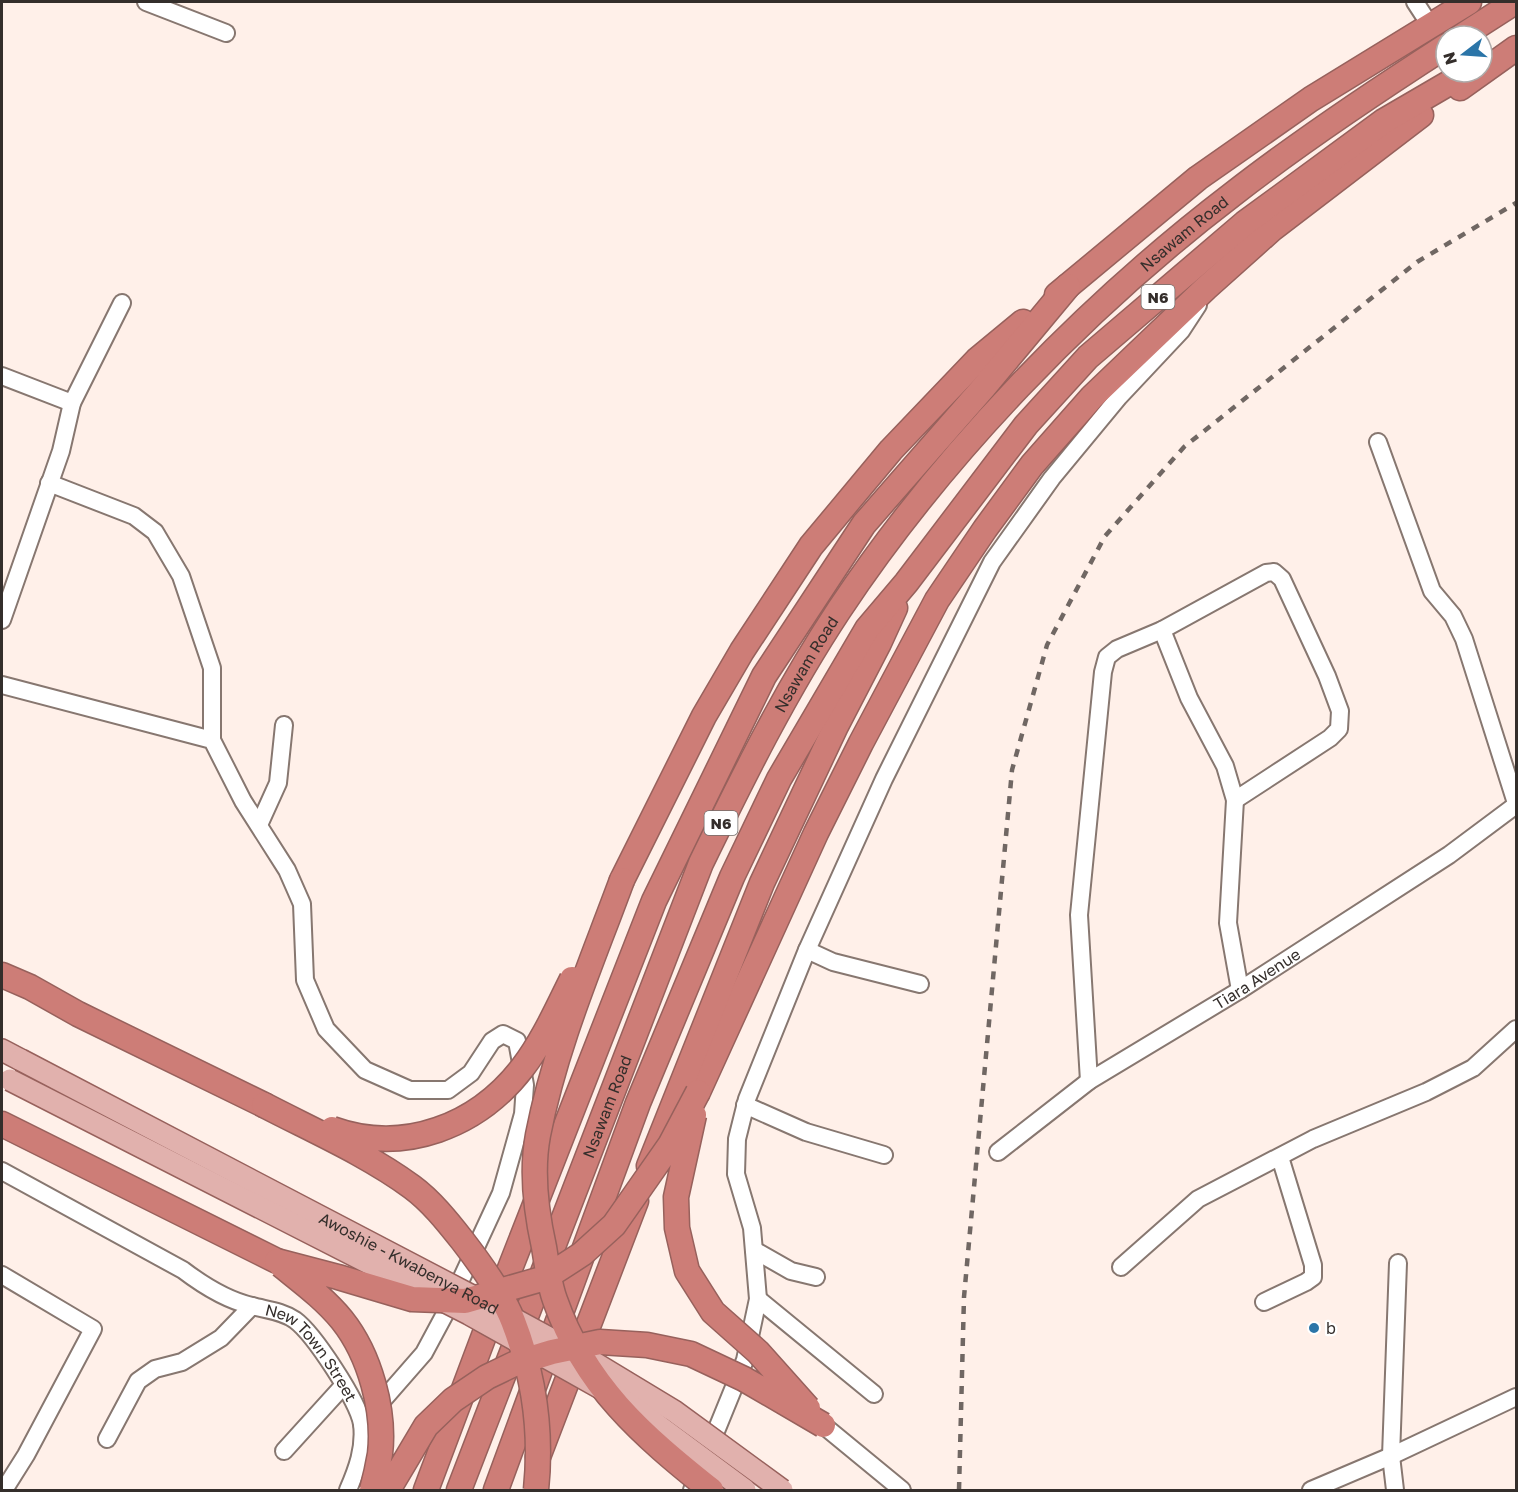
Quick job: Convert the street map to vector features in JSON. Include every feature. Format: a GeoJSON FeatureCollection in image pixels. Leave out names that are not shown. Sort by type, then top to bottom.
{"type":"FeatureCollection","features":[{"type":"Feature","properties":{"kind":"highway"},"geometry":{"type":"LineString","coordinates":[[264,1105],[352,1136],[377,1138],[414,1137],[452,1125],[485,1107],[523,1067],[545,1031],[704,716],[742,651],[811,546],[891,450],[977,360],[1198,178],[1311,99],[1469,2]]}},
{"type":"Feature","properties":{"kind":"highway"},"geometry":{"type":"LineString","coordinates":[[1481,24],[1515,2]]}},
{"type":"Feature","properties":{"kind":"highway"},"geometry":{"type":"LineString","coordinates":[[1494,58],[1516,46]]}},
{"type":"Feature","properties":{"kind":"highway"},"geometry":{"type":"LineString","coordinates":[[2,1124],[277,1261],[338,1276],[412,1299],[465,1301],[545,1278],[582,1254],[614,1226],[670,1145],[698,1092],[816,833],[937,600],[1032,465],[1092,397],[1206,288],[1272,229],[1379,146],[1516,46]]}},
{"type":"Feature","properties":{"kind":"highway","name":"Nsawam Road"},"geometry":{"type":"LineString","coordinates":[[459,1491],[701,863],[750,763],[786,697],[839,611],[937,477],[1002,405],[1076,330],[1154,258],[1231,195],[1359,102],[1434,54]]}},
{"type":"Feature","properties":{"kind":"highway","name":"Nsawam Road"},"geometry":{"type":"LineString","coordinates":[[496,1491],[638,1103],[732,877],[779,779],[867,629],[906,583],[1026,425],[1088,357],[1245,223],[1384,121],[1447,84]]}},
{"type":"Feature","properties":{"kind":"highway"},"geometry":{"type":"LineString","coordinates":[[426,1491],[491,1317],[654,901],[764,676],[864,524],[984,387],[1068,285]]}},
{"type":"Feature","properties":{"kind":"highway"},"geometry":{"type":"LineString","coordinates":[[525,1491],[670,1112],[762,883],[906,583]]}},
{"type":"Feature","properties":{"kind":"highway"},"geometry":{"type":"LineString","coordinates":[[622,880],[557,1059],[538,1136],[535,1176],[537,1215],[555,1299],[580,1356],[615,1404],[652,1443],[711,1491]]}},
{"type":"Feature","properties":{"kind":"highway"},"geometry":{"type":"LineString","coordinates":[[2,975],[264,1105],[362,1156],[413,1188],[448,1222],[476,1258],[513,1319],[526,1361],[536,1407],[540,1456],[536,1491]]}},
{"type":"Feature","properties":{"kind":"highway"},"geometry":{"type":"LineString","coordinates":[[698,1092],[676,1197],[677,1228],[687,1271],[713,1312],[758,1352],[823,1425]]}},
{"type":"Feature","properties":{"kind":"highway"},"geometry":{"type":"LineString","coordinates":[[277,1261],[316,1294],[341,1320],[358,1344],[372,1380],[379,1416],[380,1453],[372,1491]]}},
{"type":"Feature","properties":{"kind":"highway"},"geometry":{"type":"LineString","coordinates":[[388,1491],[426,1426],[453,1400],[487,1377],[516,1363],[552,1352],[600,1342],[647,1345],[691,1353],[744,1379],[823,1425]]}},
{"type":"Feature","properties":{"kind":"main road","name":"Awoshie - Kwabenya Road"},"geometry":{"type":"LineString","coordinates":[[2,1050],[472,1296],[593,1362],[674,1411],[782,1491]]}},
{"type":"Feature","properties":{"kind":"main road","name":"Awoshie - Kwabenya Road"},"geometry":{"type":"LineString","coordinates":[[6,1078],[469,1314],[629,1404],[745,1491]]}},
{"type":"Feature","properties":{"kind":"street"},"geometry":{"type":"LineString","coordinates":[[146,2],[226,33]]}},
{"type":"Feature","properties":{"kind":"street"},"geometry":{"type":"LineString","coordinates":[[1415,2],[1430,25]]}},
{"type":"Feature","properties":{"kind":"street"},"geometry":{"type":"LineString","coordinates":[[692,1491],[745,1360],[758,1299],[752,1228],[736,1174],[737,1139],[745,1106],[807,950],[884,779],[992,562],[1052,478],[1119,397],[1181,331],[1206,288]]}},
{"type":"Feature","properties":{"kind":"street"},"geometry":{"type":"LineString","coordinates":[[2,620],[61,451],[72,403],[122,303]]}},
{"type":"Feature","properties":{"kind":"street"},"geometry":{"type":"LineString","coordinates":[[2,376],[72,403]]}},
{"type":"Feature","properties":{"kind":"street"},"geometry":{"type":"LineString","coordinates":[[1378,442],[1432,591],[1453,616],[1464,639],[1516,804]]}},
{"type":"Feature","properties":{"kind":"street"},"geometry":{"type":"LineString","coordinates":[[49,483],[134,516],[155,532],[182,576],[212,668],[212,740],[243,801],[286,870],[302,904],[305,980],[326,1029],[365,1070],[410,1090],[448,1090],[471,1073],[492,1041],[503,1034],[517,1041],[525,1085],[523,1114],[501,1193],[446,1312],[424,1353],[362,1424]]}},
{"type":"Feature","properties":{"kind":"street"},"geometry":{"type":"LineString","coordinates":[[1089,1081],[1079,915],[1103,672],[1107,657],[1117,649],[1162,630],[1266,573],[1274,572],[1282,579],[1327,676],[1340,711],[1339,729],[1330,738],[1235,800]]}},
{"type":"Feature","properties":{"kind":"street"},"geometry":{"type":"LineString","coordinates":[[1162,630],[1189,698],[1225,766],[1235,800],[1228,923],[1240,990]]}},
{"type":"Feature","properties":{"kind":"street"},"geometry":{"type":"LineString","coordinates":[[2,685],[212,740]]}},
{"type":"Feature","properties":{"kind":"street"},"geometry":{"type":"LineString","coordinates":[[259,825],[278,783],[284,725]]}},
{"type":"Feature","properties":{"kind":"street","name":"Tiara Avenue"},"geometry":{"type":"LineString","coordinates":[[998,1152],[1089,1081],[1240,990],[1449,855],[1516,804]]}},
{"type":"Feature","properties":{"kind":"street"},"geometry":{"type":"LineString","coordinates":[[807,950],[832,962],[920,984]]}},
{"type":"Feature","properties":{"kind":"street"},"geometry":{"type":"LineString","coordinates":[[1121,1267],[1198,1198],[1313,1139],[1426,1092],[1473,1068],[1515,1035]]}},
{"type":"Feature","properties":{"kind":"street"},"geometry":{"type":"LineString","coordinates":[[745,1106],[806,1132],[884,1155]]}},
{"type":"Feature","properties":{"kind":"street"},"geometry":{"type":"LineString","coordinates":[[1264,1302],[1313,1277],[1313,1265],[1280,1157]]}},
{"type":"Feature","properties":{"kind":"street","name":"New Town Street"},"geometry":{"type":"LineString","coordinates":[[2,1171],[183,1270],[203,1285],[229,1298],[252,1306],[271,1309],[296,1320],[322,1350],[337,1372],[355,1405],[362,1424],[362,1455],[348,1491]]}},
{"type":"Feature","properties":{"kind":"street"},"geometry":{"type":"LineString","coordinates":[[754,1250],[791,1271],[816,1277]]}},
{"type":"Feature","properties":{"kind":"street"},"geometry":{"type":"LineString","coordinates":[[1395,1491],[1391,1456],[1398,1263]]}},
{"type":"Feature","properties":{"kind":"street"},"geometry":{"type":"LineString","coordinates":[[2,1275],[93,1329],[26,1455],[4,1491]]}},
{"type":"Feature","properties":{"kind":"street"},"geometry":{"type":"LineString","coordinates":[[758,1299],[874,1394]]}},
{"type":"Feature","properties":{"kind":"street"},"geometry":{"type":"LineString","coordinates":[[107,1439],[138,1381],[155,1369],[182,1362],[220,1338],[252,1306]]}},
{"type":"Feature","properties":{"kind":"street"},"geometry":{"type":"LineString","coordinates":[[284,1451],[343,1386]]}},
{"type":"Feature","properties":{"kind":"street"},"geometry":{"type":"LineString","coordinates":[[1311,1491],[1516,1397]]}},
{"type":"Feature","properties":{"kind":"street"},"geometry":{"type":"LineString","coordinates":[[823,1425],[902,1491]]}},
{"type":"Feature","properties":{"kind":"railway"},"geometry":{"type":"LineString","coordinates":[[959,1490],[964,1297],[1012,770],[1047,645],[1105,536],[1184,447],[1417,262],[1516,203]]}},
{"type":"Feature","properties":{"kind":"place","name":"b"},"geometry":{"type":"Point","coordinates":[1314,1328]}}]}
